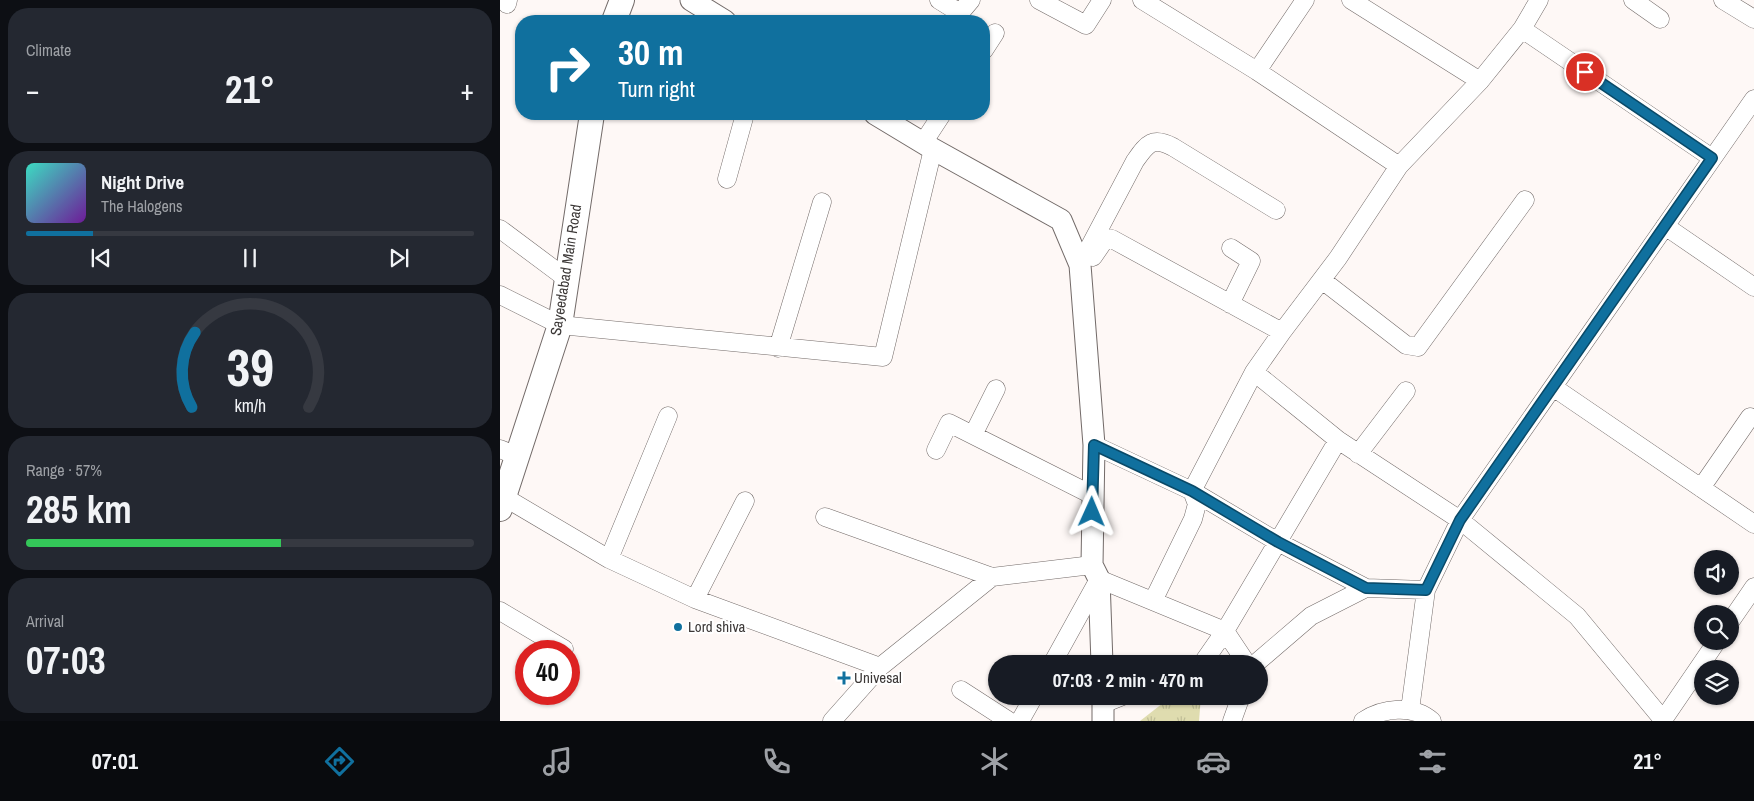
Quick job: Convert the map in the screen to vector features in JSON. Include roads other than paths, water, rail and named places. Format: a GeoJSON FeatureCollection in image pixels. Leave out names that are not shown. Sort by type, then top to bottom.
{"type":"FeatureCollection","features":[{"type":"Feature","properties":{"kind":"main road"},"geometry":{"type":"LineString","coordinates":[[616,15],[622,0]]}},
{"type":"Feature","properties":{"kind":"main road","name":"Sayeedabad Main Road"},"geometry":{"type":"LineString","coordinates":[[502,503],[509,453],[560,325],[591,120]]}},
{"type":"Feature","properties":{"kind":"street"},"geometry":{"type":"LineString","coordinates":[[691,0],[715,15]]}},
{"type":"Feature","properties":{"kind":"street"},"geometry":{"type":"LineString","coordinates":[[939,0],[960,13],[971,0]]}},
{"type":"Feature","properties":{"kind":"street"},"geometry":{"type":"LineString","coordinates":[[1039,0],[1086,25],[1102,0]]}},
{"type":"Feature","properties":{"kind":"street"},"geometry":{"type":"LineString","coordinates":[[1142,0],[1257,71],[1399,166]]}},
{"type":"Feature","properties":{"kind":"street"},"geometry":{"type":"LineString","coordinates":[[1257,71],[1305,0]]}},
{"type":"Feature","properties":{"kind":"street"},"geometry":{"type":"LineString","coordinates":[[1351,0],[1480,81]]}},
{"type":"Feature","properties":{"kind":"street"},"geometry":{"type":"LineString","coordinates":[[1153,600],[1193,519],[1197,504],[1192,491],[1254,372],[1322,280],[1399,166],[1480,81],[1522,30],[1539,0]]}},
{"type":"Feature","properties":{"kind":"street"},"geometry":{"type":"LineString","coordinates":[[1633,0],[1660,20]]}},
{"type":"Feature","properties":{"kind":"street"},"geometry":{"type":"LineString","coordinates":[[1723,0],[1754,19]]}},
{"type":"Feature","properties":{"kind":"street"},"geometry":{"type":"LineString","coordinates":[[1522,30],[1712,158]]}},
{"type":"Feature","properties":{"kind":"street"},"geometry":{"type":"LineString","coordinates":[[990,41],[995,33]]}},
{"type":"Feature","properties":{"kind":"street"},"geometry":{"type":"LineString","coordinates":[[1410,710],[1426,590],[1460,520],[1754,99]]}},
{"type":"Feature","properties":{"kind":"street"},"geometry":{"type":"LineString","coordinates":[[727,179],[743,120]]}},
{"type":"Feature","properties":{"kind":"street"},"geometry":{"type":"LineString","coordinates":[[886,120],[928,146],[1061,220],[1081,271],[1094,445],[1092,495],[1101,655]]}},
{"type":"Feature","properties":{"kind":"street"},"geometry":{"type":"LineString","coordinates":[[500,295],[560,325],[883,357],[928,146],[939,120]]}},
{"type":"Feature","properties":{"kind":"street"},"geometry":{"type":"LineString","coordinates":[[1081,271],[1136,161],[1144,148],[1153,141],[1163,142],[1173,147],[1276,210]]}},
{"type":"Feature","properties":{"kind":"street"},"geometry":{"type":"LineString","coordinates":[[1322,280],[1406,345],[1418,347],[1525,200]]}},
{"type":"Feature","properties":{"kind":"street"},"geometry":{"type":"LineString","coordinates":[[778,348],[822,202]]}},
{"type":"Feature","properties":{"kind":"street"},"geometry":{"type":"LineString","coordinates":[[1665,226],[1754,288]]}},
{"type":"Feature","properties":{"kind":"street"},"geometry":{"type":"LineString","coordinates":[[500,230],[567,279]]}},
{"type":"Feature","properties":{"kind":"street"},"geometry":{"type":"LineString","coordinates":[[1081,271],[1102,240],[1106,238],[1282,332]]}},
{"type":"Feature","properties":{"kind":"street"},"geometry":{"type":"LineString","coordinates":[[1230,304],[1251,261],[1231,248]]}},
{"type":"Feature","properties":{"kind":"street"},"geometry":{"type":"LineString","coordinates":[[1254,372],[1338,440],[1460,520],[1577,616],[1663,720],[1711,650]]}},
{"type":"Feature","properties":{"kind":"street"},"geometry":{"type":"LineString","coordinates":[[1553,387],[1754,524]]}},
{"type":"Feature","properties":{"kind":"street"},"geometry":{"type":"LineString","coordinates":[[973,436],[996,388]]}},
{"type":"Feature","properties":{"kind":"street"},"geometry":{"type":"LineString","coordinates":[[1358,454],[1406,391]]}},
{"type":"Feature","properties":{"kind":"street"},"geometry":{"type":"LineString","coordinates":[[608,559],[668,416]]}},
{"type":"Feature","properties":{"kind":"street"},"geometry":{"type":"LineString","coordinates":[[1701,488],[1750,417]]}},
{"type":"Feature","properties":{"kind":"street"},"geometry":{"type":"LineString","coordinates":[[936,450],[949,423],[1092,495]]}},
{"type":"Feature","properties":{"kind":"street"},"geometry":{"type":"LineString","coordinates":[[1208,655],[1225,631],[1338,440]]}},
{"type":"Feature","properties":{"kind":"street"},"geometry":{"type":"LineString","coordinates":[[1094,445],[1192,491],[1278,542],[1366,588],[1426,590]]}},
{"type":"Feature","properties":{"kind":"street"},"geometry":{"type":"LineString","coordinates":[[695,599],[745,501]]}},
{"type":"Feature","properties":{"kind":"street"},"geometry":{"type":"LineString","coordinates":[[502,503],[608,559],[695,599],[880,667]]}},
{"type":"Feature","properties":{"kind":"street"},"geometry":{"type":"LineString","coordinates":[[825,517],[992,577],[1096,572],[1153,600],[1225,631],[1241,655]]}},
{"type":"Feature","properties":{"kind":"street"},"geometry":{"type":"LineString","coordinates":[[1056,655],[1096,572]]}},
{"type":"Feature","properties":{"kind":"street"},"geometry":{"type":"LineString","coordinates":[[832,721],[880,667],[992,577]]}},
{"type":"Feature","properties":{"kind":"street"},"geometry":{"type":"LineString","coordinates":[[1739,609],[1754,587]]}},
{"type":"Feature","properties":{"kind":"street"},"geometry":{"type":"LineString","coordinates":[[1266,655],[1311,616],[1366,588]]}},
{"type":"Feature","properties":{"kind":"street"},"geometry":{"type":"LineString","coordinates":[[500,611],[549,640]]}},
{"type":"Feature","properties":{"kind":"street"},"geometry":{"type":"LineString","coordinates":[[961,690],[1009,721]]}},
{"type":"Feature","properties":{"kind":"street"},"geometry":{"type":"LineString","coordinates":[[1020,721],[1029,705]]}},
{"type":"Feature","properties":{"kind":"street"},"geometry":{"type":"LineString","coordinates":[[1232,721],[1237,705]]}},
{"type":"Feature","properties":{"kind":"street"},"geometry":{"type":"LineString","coordinates":[[1363,721],[1382,711],[1410,710],[1432,721]]}},
{"type":"Feature","properties":{"kind":"place","name":"Lord shiva"},"geometry":{"type":"Point","coordinates":[678,627]}},
{"type":"Feature","properties":{"kind":"place","name":"Univesal"},"geometry":{"type":"Point","coordinates":[844,678]}}]}
